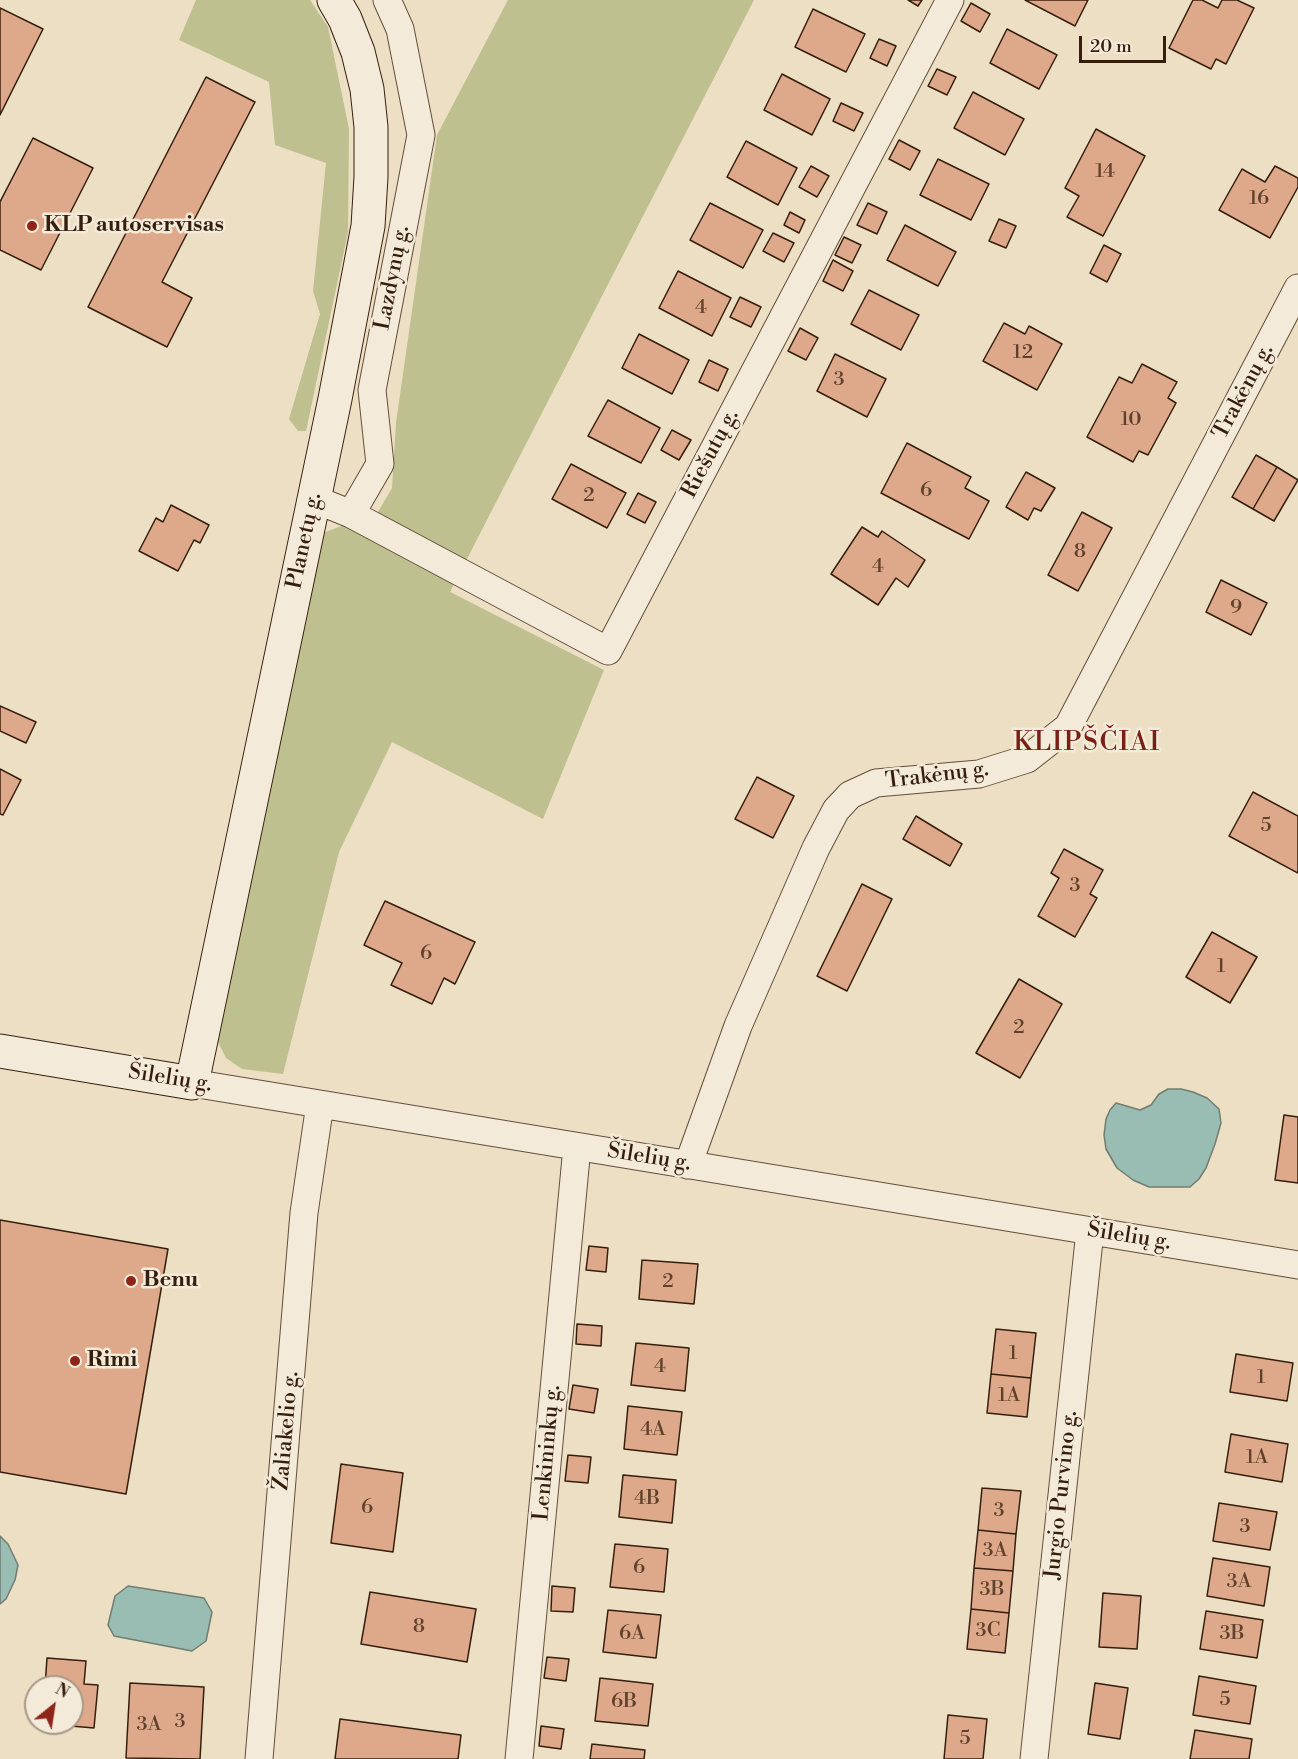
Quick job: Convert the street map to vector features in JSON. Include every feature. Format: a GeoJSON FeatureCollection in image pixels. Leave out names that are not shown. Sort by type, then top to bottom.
{"type":"FeatureCollection","features":[{"type":"Feature","properties":{"kind":"main road","name":"Planetų g."},"geometry":{"type":"LineString","coordinates":[[192,1083],[314,499],[368,226],[372,177],[367,89],[358,52],[345,19],[334,0]]}},
{"type":"Feature","properties":{"kind":"main road","name":"Šilelių g."},"geometry":{"type":"LineString","coordinates":[[0,1051],[192,1083]]}},
{"type":"Feature","properties":{"kind":"street","name":"Lazdynų g."},"geometry":{"type":"LineString","coordinates":[[351,514],[380,464],[372,390],[421,135],[400,29],[387,0]]}},
{"type":"Feature","properties":{"kind":"street","name":"Riešutų g."},"geometry":{"type":"LineString","coordinates":[[351,514],[608,651],[950,0]]}},
{"type":"Feature","properties":{"kind":"street","name":"Trakėnų g."},"geometry":{"type":"LineString","coordinates":[[688,1165],[738,1026],[816,848],[836,810],[850,795],[876,783],[979,774],[1027,759],[1068,727],[1298,288]]}},
{"type":"Feature","properties":{"kind":"street"},"geometry":{"type":"LineString","coordinates":[[314,499],[351,514]]}},
{"type":"Feature","properties":{"kind":"street","name":"Šilelių g."},"geometry":{"type":"LineString","coordinates":[[192,1083],[1298,1265]]}},
{"type":"Feature","properties":{"kind":"street","name":"Žaliakelio g."},"geometry":{"type":"LineString","coordinates":[[260,1759],[304,1213],[320,1104]]}},
{"type":"Feature","properties":{"kind":"street","name":"Lenkininkų g."},"geometry":{"type":"LineString","coordinates":[[519,1759],[577,1147]]}},
{"type":"Feature","properties":{"kind":"street","name":"Jurgio Purvino g."},"geometry":{"type":"LineString","coordinates":[[1034,1759],[1090,1231]]}},
{"type":"Feature","properties":{"kind":"green space"},"geometry":{"type":"Polygon","coordinates":[[[196,0],[310,0],[328,27],[349,129],[348,232],[306,431],[298,431],[289,419],[320,314],[313,291],[326,163],[275,145],[269,82],[179,40],[196,0]]]}},
{"type":"Feature","properties":{"kind":"green space"},"geometry":{"type":"Polygon","coordinates":[[[508,0],[754,0],[450,592],[604,670],[543,819],[392,742],[339,852],[283,1074],[242,1069],[226,1058],[218,1042],[216,1021],[323,533],[378,512],[392,488],[396,423],[437,135],[508,0]]]}},
{"type":"Feature","properties":{"kind":"water"},"geometry":{"type":"Polygon","coordinates":[[[1168,1089],[1193,1092],[1207,1098],[1219,1109],[1221,1123],[1215,1144],[1206,1168],[1190,1187],[1149,1187],[1133,1180],[1117,1168],[1106,1149],[1104,1135],[1106,1119],[1116,1103],[1140,1110],[1151,1105],[1159,1094],[1168,1089]]]}},
{"type":"Feature","properties":{"kind":"water"},"geometry":{"type":"Polygon","coordinates":[[[0,1536],[8,1544],[18,1565],[15,1580],[6,1599],[0,1604],[0,1536]]]}},
{"type":"Feature","properties":{"kind":"water"},"geometry":{"type":"Polygon","coordinates":[[[128,1586],[204,1598],[212,1612],[206,1641],[192,1651],[114,1636],[108,1625],[115,1596],[128,1586]]]}},
{"type":"Feature","properties":{"kind":"building"},"geometry":{"type":"Polygon","coordinates":[[[908,0],[922,0],[918,6],[908,0]]]}},
{"type":"Feature","properties":{"kind":"building"},"geometry":{"type":"Polygon","coordinates":[[[1025,0],[1088,0],[1075,26],[1025,0]]]}},
{"type":"Feature","properties":{"kind":"building"},"geometry":{"type":"Polygon","coordinates":[[[1193,0],[1202,0],[1218,8],[1222,0],[1237,0],[1254,8],[1226,64],[1216,59],[1211,69],[1169,48],[1193,0]]]}},
{"type":"Feature","properties":{"kind":"building"},"geometry":{"type":"Polygon","coordinates":[[[971,3],[990,14],[980,32],[961,21],[971,3]]]}},
{"type":"Feature","properties":{"kind":"building"},"geometry":{"type":"Polygon","coordinates":[[[0,8],[43,29],[0,115],[0,8]]]}},
{"type":"Feature","properties":{"kind":"building"},"geometry":{"type":"Polygon","coordinates":[[[813,9],[865,34],[846,72],[795,47],[813,9]]]}},
{"type":"Feature","properties":{"kind":"building"},"geometry":{"type":"Polygon","coordinates":[[[1007,29],[1057,55],[1039,89],[990,63],[1007,29]]]}},
{"type":"Feature","properties":{"kind":"building"},"geometry":{"type":"Polygon","coordinates":[[[879,39],[896,46],[887,66],[870,58],[879,39]]]}},
{"type":"Feature","properties":{"kind":"building"},"geometry":{"type":"Polygon","coordinates":[[[937,69],[956,77],[947,95],[928,86],[937,69]]]}},
{"type":"Feature","properties":{"kind":"building"},"geometry":{"type":"Polygon","coordinates":[[[782,74],[830,99],[812,135],[764,110],[782,74]]]}},
{"type":"Feature","properties":{"kind":"building"},"geometry":{"type":"Polygon","coordinates":[[[206,77],[255,102],[162,282],[192,298],[167,347],[88,307],[206,77]]]}},
{"type":"Feature","properties":{"kind":"building"},"geometry":{"type":"Polygon","coordinates":[[[973,92],[1024,119],[1005,155],[954,128],[973,92]]]}},
{"type":"Feature","properties":{"kind":"building"},"geometry":{"type":"Polygon","coordinates":[[[841,103],[863,113],[854,131],[833,121],[841,103]]]}},
{"type":"Feature","properties":{"kind":"building"},"geometry":{"type":"Polygon","coordinates":[[[1096,129],[1145,156],[1103,236],[1067,217],[1079,196],[1065,188],[1096,129]]]}},
{"type":"Feature","properties":{"kind":"building","name":"KLP autoservisas"},"geometry":{"type":"Polygon","coordinates":[[[33,138],[93,168],[41,270],[0,250],[0,202],[33,138]]]}},
{"type":"Feature","properties":{"kind":"building"},"geometry":{"type":"Polygon","coordinates":[[[899,140],[920,151],[910,170],[889,159],[899,140]]]}},
{"type":"Feature","properties":{"kind":"building"},"geometry":{"type":"Polygon","coordinates":[[[746,141],[797,168],[778,205],[727,177],[746,141]]]}},
{"type":"Feature","properties":{"kind":"building"},"geometry":{"type":"Polygon","coordinates":[[[938,159],[989,184],[971,220],[920,195],[938,159]]]}},
{"type":"Feature","properties":{"kind":"building"},"geometry":{"type":"Polygon","coordinates":[[[811,166],[829,176],[817,197],[799,187],[811,166]]]}},
{"type":"Feature","properties":{"kind":"building"},"geometry":{"type":"Polygon","coordinates":[[[1275,166],[1298,178],[1298,187],[1270,238],[1219,210],[1242,169],[1265,182],[1275,166]]]}},
{"type":"Feature","properties":{"kind":"building"},"geometry":{"type":"Polygon","coordinates":[[[710,203],[763,230],[743,268],[690,240],[710,203]]]}},
{"type":"Feature","properties":{"kind":"building"},"geometry":{"type":"Polygon","coordinates":[[[868,203],[887,212],[877,234],[857,225],[868,203]]]}},
{"type":"Feature","properties":{"kind":"building"},"geometry":{"type":"Polygon","coordinates":[[[790,212],[805,220],[799,233],[784,225],[790,212]]]}},
{"type":"Feature","properties":{"kind":"building"},"geometry":{"type":"Polygon","coordinates":[[[999,219],[1016,226],[1006,248],[989,241],[999,219]]]}},
{"type":"Feature","properties":{"kind":"building"},"geometry":{"type":"Polygon","coordinates":[[[905,225],[956,252],[938,286],[887,260],[905,225]]]}},
{"type":"Feature","properties":{"kind":"building"},"geometry":{"type":"Polygon","coordinates":[[[773,233],[794,243],[784,262],[763,251],[773,233]]]}},
{"type":"Feature","properties":{"kind":"building"},"geometry":{"type":"Polygon","coordinates":[[[844,237],[861,245],[852,263],[835,255],[844,237]]]}},
{"type":"Feature","properties":{"kind":"building"},"geometry":{"type":"Polygon","coordinates":[[[1104,245],[1121,254],[1107,282],[1090,273],[1104,245]]]}},
{"type":"Feature","properties":{"kind":"building"},"geometry":{"type":"Polygon","coordinates":[[[833,260],[853,271],[843,291],[823,281],[833,260]]]}},
{"type":"Feature","properties":{"kind":"building"},"geometry":{"type":"Polygon","coordinates":[[[678,271],[731,298],[712,336],[659,308],[678,271]]]}},
{"type":"Feature","properties":{"kind":"building"},"geometry":{"type":"Polygon","coordinates":[[[869,290],[919,315],[901,350],[851,324],[869,290]]]}},
{"type":"Feature","properties":{"kind":"building"},"geometry":{"type":"Polygon","coordinates":[[[740,297],[761,307],[751,327],[730,317],[740,297]]]}},
{"type":"Feature","properties":{"kind":"building"},"geometry":{"type":"Polygon","coordinates":[[[1004,323],[1025,334],[1029,326],[1062,344],[1037,390],[983,361],[1004,323]]]}},
{"type":"Feature","properties":{"kind":"building"},"geometry":{"type":"Polygon","coordinates":[[[800,328],[818,338],[806,360],[788,351],[800,328]]]}},
{"type":"Feature","properties":{"kind":"building"},"geometry":{"type":"Polygon","coordinates":[[[639,334],[689,360],[672,394],[622,368],[639,334]]]}},
{"type":"Feature","properties":{"kind":"building"},"geometry":{"type":"Polygon","coordinates":[[[835,354],[886,379],[867,417],[817,391],[835,354]]]}},
{"type":"Feature","properties":{"kind":"building"},"geometry":{"type":"Polygon","coordinates":[[[709,360],[728,369],[718,391],[699,382],[709,360]]]}},
{"type":"Feature","properties":{"kind":"building"},"geometry":{"type":"Polygon","coordinates":[[[1142,364],[1177,382],[1168,398],[1176,403],[1148,455],[1139,451],[1133,462],[1087,437],[1119,377],[1132,383],[1142,364]]]}},
{"type":"Feature","properties":{"kind":"building"},"geometry":{"type":"Polygon","coordinates":[[[608,400],[660,428],[641,463],[588,436],[608,400]]]}},
{"type":"Feature","properties":{"kind":"building"},"geometry":{"type":"Polygon","coordinates":[[[672,430],[691,440],[679,460],[661,450],[672,430]]]}},
{"type":"Feature","properties":{"kind":"building"},"geometry":{"type":"Polygon","coordinates":[[[907,443],[971,477],[965,488],[989,501],[969,539],[881,493],[907,443]]]}},
{"type":"Feature","properties":{"kind":"building"},"geometry":{"type":"Polygon","coordinates":[[[1256,455],[1277,467],[1253,509],[1232,497],[1256,455]]]}},
{"type":"Feature","properties":{"kind":"building"},"geometry":{"type":"Polygon","coordinates":[[[571,464],[626,493],[607,528],[552,499],[571,464]]]}},
{"type":"Feature","properties":{"kind":"building"},"geometry":{"type":"Polygon","coordinates":[[[1277,467],[1298,480],[1274,521],[1253,509],[1277,467]]]}},
{"type":"Feature","properties":{"kind":"building"},"geometry":{"type":"Polygon","coordinates":[[[1026,472],[1055,488],[1041,511],[1034,508],[1028,520],[1006,507],[1026,472]]]}},
{"type":"Feature","properties":{"kind":"building"},"geometry":{"type":"Polygon","coordinates":[[[638,493],[656,502],[645,523],[627,514],[638,493]]]}},
{"type":"Feature","properties":{"kind":"building"},"geometry":{"type":"Polygon","coordinates":[[[171,505],[209,525],[200,543],[194,540],[178,571],[139,551],[156,518],[163,522],[171,505]]]}},
{"type":"Feature","properties":{"kind":"building"},"geometry":{"type":"Polygon","coordinates":[[[1082,512],[1112,528],[1078,591],[1048,575],[1082,512]]]}},
{"type":"Feature","properties":{"kind":"building"},"geometry":{"type":"Polygon","coordinates":[[[862,527],[878,537],[882,531],[925,560],[908,587],[896,578],[878,605],[831,574],[862,527]]]}},
{"type":"Feature","properties":{"kind":"building"},"geometry":{"type":"Polygon","coordinates":[[[1221,580],[1267,603],[1251,635],[1206,612],[1221,580]]]}},
{"type":"Feature","properties":{"kind":"building"},"geometry":{"type":"Polygon","coordinates":[[[0,706],[36,722],[26,743],[0,731],[0,706]]]}},
{"type":"Feature","properties":{"kind":"building"},"geometry":{"type":"Polygon","coordinates":[[[0,769],[21,780],[3,815],[0,814],[0,769]]]}},
{"type":"Feature","properties":{"kind":"building"},"geometry":{"type":"Polygon","coordinates":[[[757,777],[794,796],[773,838],[735,819],[757,777]]]}},
{"type":"Feature","properties":{"kind":"building"},"geometry":{"type":"Polygon","coordinates":[[[1253,792],[1298,816],[1298,873],[1229,836],[1253,792]]]}},
{"type":"Feature","properties":{"kind":"building"},"geometry":{"type":"Polygon","coordinates":[[[916,816],[962,844],[950,866],[903,839],[916,816]]]}},
{"type":"Feature","properties":{"kind":"building"},"geometry":{"type":"Polygon","coordinates":[[[1064,849],[1103,870],[1090,894],[1097,898],[1075,937],[1038,916],[1059,878],[1051,873],[1064,849]]]}},
{"type":"Feature","properties":{"kind":"building"},"geometry":{"type":"Polygon","coordinates":[[[862,884],[892,899],[847,991],[817,976],[862,884]]]}},
{"type":"Feature","properties":{"kind":"building"},"geometry":{"type":"Polygon","coordinates":[[[385,901],[475,942],[455,984],[444,978],[432,1004],[391,985],[402,963],[364,945],[385,901]]]}},
{"type":"Feature","properties":{"kind":"building"},"geometry":{"type":"Polygon","coordinates":[[[1212,932],[1257,957],[1230,1003],[1186,977],[1212,932]]]}},
{"type":"Feature","properties":{"kind":"building"},"geometry":{"type":"Polygon","coordinates":[[[1019,979],[1062,1004],[1020,1078],[976,1053],[1019,979]]]}},
{"type":"Feature","properties":{"kind":"building"},"geometry":{"type":"Polygon","coordinates":[[[1284,1115],[1298,1117],[1298,1183],[1275,1180],[1284,1115]]]}},
{"type":"Feature","properties":{"kind":"building","name":"Rimi"},"geometry":{"type":"Polygon","coordinates":[[[0,1220],[168,1249],[126,1494],[0,1472],[0,1220]]]}},
{"type":"Feature","properties":{"kind":"building"},"geometry":{"type":"Polygon","coordinates":[[[589,1246],[608,1248],[606,1272],[586,1270],[589,1246]]]}},
{"type":"Feature","properties":{"kind":"building"},"geometry":{"type":"Polygon","coordinates":[[[642,1260],[698,1264],[694,1304],[639,1299],[642,1260]]]}},
{"type":"Feature","properties":{"kind":"building"},"geometry":{"type":"Polygon","coordinates":[[[577,1324],[602,1326],[601,1346],[576,1344],[577,1324]]]}},
{"type":"Feature","properties":{"kind":"building"},"geometry":{"type":"Polygon","coordinates":[[[996,1329],[1036,1333],[1031,1378],[991,1374],[996,1329]]]}},
{"type":"Feature","properties":{"kind":"building"},"geometry":{"type":"Polygon","coordinates":[[[636,1343],[689,1348],[685,1391],[631,1385],[636,1343]]]}},
{"type":"Feature","properties":{"kind":"building"},"geometry":{"type":"Polygon","coordinates":[[[1236,1354],[1293,1363],[1287,1401],[1230,1392],[1236,1354]]]}},
{"type":"Feature","properties":{"kind":"building"},"geometry":{"type":"Polygon","coordinates":[[[991,1374],[1031,1378],[1027,1417],[987,1413],[991,1374]]]}},
{"type":"Feature","properties":{"kind":"building"},"geometry":{"type":"Polygon","coordinates":[[[573,1385],[598,1389],[594,1413],[569,1409],[573,1385]]]}},
{"type":"Feature","properties":{"kind":"building"},"geometry":{"type":"Polygon","coordinates":[[[628,1406],[682,1412],[677,1455],[624,1449],[628,1406]]]}},
{"type":"Feature","properties":{"kind":"building"},"geometry":{"type":"Polygon","coordinates":[[[1231,1434],[1288,1444],[1282,1482],[1225,1472],[1231,1434]]]}},
{"type":"Feature","properties":{"kind":"building"},"geometry":{"type":"Polygon","coordinates":[[[568,1455],[591,1457],[588,1483],[565,1481],[568,1455]]]}},
{"type":"Feature","properties":{"kind":"building"},"geometry":{"type":"Polygon","coordinates":[[[341,1464],[403,1473],[393,1552],[331,1543],[341,1464]]]}},
{"type":"Feature","properties":{"kind":"building"},"geometry":{"type":"Polygon","coordinates":[[[623,1475],[676,1480],[672,1523],[619,1517],[623,1475]]]}},
{"type":"Feature","properties":{"kind":"building"},"geometry":{"type":"Polygon","coordinates":[[[982,1488],[1021,1491],[1016,1534],[978,1530],[982,1488]]]}},
{"type":"Feature","properties":{"kind":"building"},"geometry":{"type":"Polygon","coordinates":[[[1219,1503],[1277,1512],[1270,1550],[1213,1541],[1219,1503]]]}},
{"type":"Feature","properties":{"kind":"building"},"geometry":{"type":"Polygon","coordinates":[[[978,1530],[1016,1534],[1013,1571],[974,1568],[978,1530]]]}},
{"type":"Feature","properties":{"kind":"building"},"geometry":{"type":"Polygon","coordinates":[[[615,1544],[668,1549],[664,1592],[610,1587],[615,1544]]]}},
{"type":"Feature","properties":{"kind":"building"},"geometry":{"type":"Polygon","coordinates":[[[1213,1558],[1270,1567],[1264,1606],[1207,1596],[1213,1558]]]}},
{"type":"Feature","properties":{"kind":"building"},"geometry":{"type":"Polygon","coordinates":[[[974,1568],[1013,1571],[1009,1613],[971,1609],[974,1568]]]}},
{"type":"Feature","properties":{"kind":"building"},"geometry":{"type":"Polygon","coordinates":[[[552,1586],[575,1588],[573,1612],[551,1611],[552,1586]]]}},
{"type":"Feature","properties":{"kind":"building"},"geometry":{"type":"Polygon","coordinates":[[[370,1592],[476,1609],[467,1662],[361,1644],[370,1592]]]}},
{"type":"Feature","properties":{"kind":"building"},"geometry":{"type":"Polygon","coordinates":[[[1103,1593],[1141,1596],[1137,1649],[1099,1647],[1103,1593]]]}},
{"type":"Feature","properties":{"kind":"building"},"geometry":{"type":"Polygon","coordinates":[[[971,1609],[1009,1613],[1005,1653],[967,1649],[971,1609]]]}},
{"type":"Feature","properties":{"kind":"building"},"geometry":{"type":"Polygon","coordinates":[[[608,1610],[661,1615],[656,1658],[603,1652],[608,1610]]]}},
{"type":"Feature","properties":{"kind":"building"},"geometry":{"type":"Polygon","coordinates":[[[1206,1611],[1263,1620],[1257,1658],[1200,1649],[1206,1611]]]}},
{"type":"Feature","properties":{"kind":"building"},"geometry":{"type":"Polygon","coordinates":[[[547,1657],[569,1659],[566,1681],[544,1678],[547,1657]]]}},
{"type":"Feature","properties":{"kind":"building"},"geometry":{"type":"Polygon","coordinates":[[[47,1658],[86,1661],[84,1684],[84,1675],[46,1675],[47,1658]]]}},
{"type":"Feature","properties":{"kind":"building"},"geometry":{"type":"Polygon","coordinates":[[[1199,1676],[1256,1686],[1250,1724],[1193,1715],[1199,1676]]]}},
{"type":"Feature","properties":{"kind":"building"},"geometry":{"type":"Polygon","coordinates":[[[600,1678],[653,1684],[648,1726],[595,1721],[600,1678]]]}},
{"type":"Feature","properties":{"kind":"building"},"geometry":{"type":"Polygon","coordinates":[[[130,1683],[204,1687],[200,1759],[126,1758],[130,1683]]]}},
{"type":"Feature","properties":{"kind":"building"},"geometry":{"type":"Polygon","coordinates":[[[1095,1683],[1128,1688],[1120,1739],[1088,1734],[1095,1683]]]}},
{"type":"Feature","properties":{"kind":"building"},"geometry":{"type":"Polygon","coordinates":[[[84,1684],[98,1685],[94,1728],[84,1727],[84,1684]]]}},
{"type":"Feature","properties":{"kind":"building"},"geometry":{"type":"Polygon","coordinates":[[[948,1715],[987,1719],[983,1759],[944,1759],[948,1715]]]}},
{"type":"Feature","properties":{"kind":"building"},"geometry":{"type":"Polygon","coordinates":[[[340,1719],[461,1735],[458,1759],[335,1759],[340,1719]]]}},
{"type":"Feature","properties":{"kind":"building"},"geometry":{"type":"Polygon","coordinates":[[[541,1726],[564,1729],[561,1749],[539,1746],[541,1726]]]}},
{"type":"Feature","properties":{"kind":"building"},"geometry":{"type":"Polygon","coordinates":[[[1195,1730],[1252,1739],[1249,1759],[1190,1759],[1195,1730]]]}},
{"type":"Feature","properties":{"kind":"building"},"geometry":{"type":"Polygon","coordinates":[[[592,1744],[645,1750],[644,1759],[590,1759],[592,1744]]]}},
{"type":"Feature","properties":{"kind":"place","name":"KLP autoservisas"},"geometry":{"type":"Point","coordinates":[32,226]}},
{"type":"Feature","properties":{"kind":"place","name":"Benu"},"geometry":{"type":"Point","coordinates":[131,1281]}},
{"type":"Feature","properties":{"kind":"place","name":"Rimi"},"geometry":{"type":"Point","coordinates":[75,1361]}},
{"type":"Feature","properties":{"kind":"district","name":"KLIPŠČIAI"},"geometry":{"type":"Point","coordinates":[1087,744]}}]}
